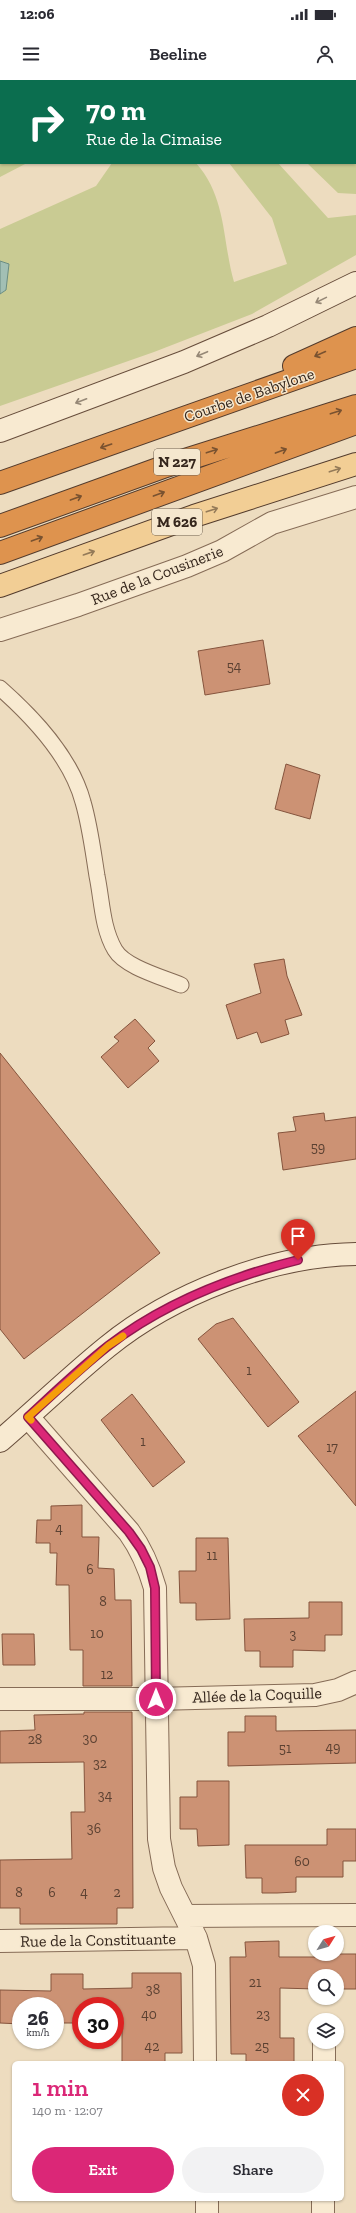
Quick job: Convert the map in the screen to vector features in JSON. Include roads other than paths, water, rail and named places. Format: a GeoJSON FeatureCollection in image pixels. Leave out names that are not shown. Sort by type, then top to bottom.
{"type":"FeatureCollection","features":[{"type":"Feature","properties":{"kind":"highway"},"geometry":{"type":"LineString","coordinates":[[143,433],[356,338]]}},
{"type":"Feature","properties":{"kind":"highway","name":"Courbe de Babylone"},"geometry":{"type":"LineString","coordinates":[[143,433],[356,358]]}},
{"type":"Feature","properties":{"kind":"highway","name":"N 227"},"geometry":{"type":"LineString","coordinates":[[0,526],[166,466],[356,406]]}},
{"type":"Feature","properties":{"kind":"highway"},"geometry":{"type":"LineString","coordinates":[[0,553],[356,423]]}},
{"type":"Feature","properties":{"kind":"highway","name":"N 227"},"geometry":{"type":"LineString","coordinates":[[0,483],[143,433]]}},
{"type":"Feature","properties":{"kind":"main road","name":"M 626"},"geometry":{"type":"LineString","coordinates":[[0,586],[194,516],[356,464]]}},
{"type":"Feature","properties":{"kind":"street"},"geometry":{"type":"LineString","coordinates":[[0,431],[184,362],[268,326],[356,283]]}},
{"type":"Feature","properties":{"kind":"street","name":"Rue de la Cousinerie"},"geometry":{"type":"LineString","coordinates":[[0,630],[78,605],[188,566],[222,551],[272,524],[356,497]]}},
{"type":"Feature","properties":{"kind":"street"},"geometry":{"type":"LineString","coordinates":[[0,1441],[108,1346],[144,1321],[182,1300],[259,1270],[298,1260],[356,1254]]}},
{"type":"Feature","properties":{"kind":"street"},"geometry":{"type":"LineString","coordinates":[[28,1417],[129,1532],[141,1549],[150,1567],[155,1588],[159,1839],[164,1868],[171,1888],[196,1938],[204,1965],[206,2061]]}},
{"type":"Feature","properties":{"kind":"street","name":"Allée de la Coquille"},"geometry":{"type":"LineString","coordinates":[[0,1699],[156,1699],[315,1695],[338,1690],[356,1682]]}},
{"type":"Feature","properties":{"kind":"street"},"geometry":{"type":"LineString","coordinates":[[185,1916],[356,1915]]}},
{"type":"Feature","properties":{"kind":"street","name":"Rue de la Constituante"},"geometry":{"type":"LineString","coordinates":[[0,1941],[196,1938]]}},
{"type":"Feature","properties":{"kind":"street"},"geometry":{"type":"LineString","coordinates":[[324,2049],[324,2061]]}},
{"type":"Feature","properties":{"kind":"street"},"geometry":{"type":"LineString","coordinates":[[207,2201],[207,2213]]}},
{"type":"Feature","properties":{"kind":"street"},"geometry":{"type":"LineString","coordinates":[[323,2201],[323,2213]]}},
{"type":"Feature","properties":{"kind":"lane"},"geometry":{"type":"LineString","coordinates":[[0,688],[49,740],[68,768],[83,800],[91,836],[106,927],[115,951],[130,964],[181,985]]}}]}
